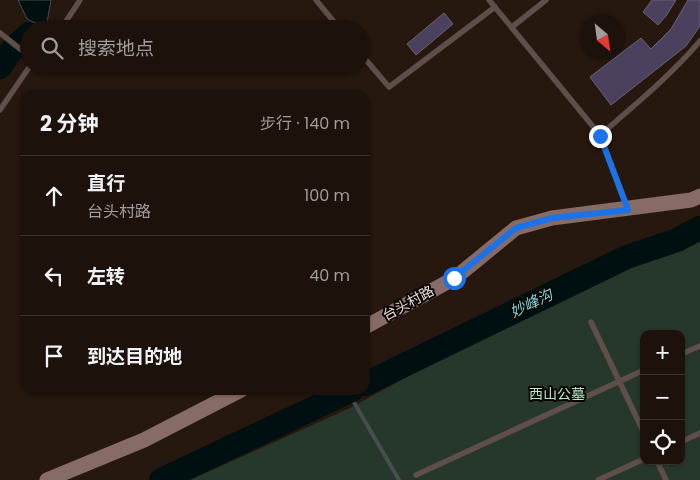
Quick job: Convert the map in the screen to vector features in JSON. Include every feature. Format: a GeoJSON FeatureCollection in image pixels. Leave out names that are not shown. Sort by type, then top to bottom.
{"type":"FeatureCollection","features":[{"type":"Feature","properties":{"kind":"street","name":"台头村路"},"geometry":{"type":"LineString","coordinates":[[370,324],[454,278],[516,228],[552,218],[628,210],[691,200],[700,196]]}},
{"type":"Feature","properties":{"kind":"street"},"geometry":{"type":"LineString","coordinates":[[48,480],[144,440],[232,395]]}},
{"type":"Feature","properties":{"kind":"lane"},"geometry":{"type":"LineString","coordinates":[[67,20],[80,0]]}},
{"type":"Feature","properties":{"kind":"lane"},"geometry":{"type":"LineString","coordinates":[[316,0],[333,20]]}},
{"type":"Feature","properties":{"kind":"lane"},"geometry":{"type":"LineString","coordinates":[[490,0],[600,136],[628,210]]}},
{"type":"Feature","properties":{"kind":"lane"},"geometry":{"type":"LineString","coordinates":[[512,27],[546,0]]}},
{"type":"Feature","properties":{"kind":"lane"},"geometry":{"type":"LineString","coordinates":[[370,65],[389,87],[495,7]]}},
{"type":"Feature","properties":{"kind":"lane"},"geometry":{"type":"LineString","coordinates":[[0,33],[20,49]]}},
{"type":"Feature","properties":{"kind":"lane"},"geometry":{"type":"LineString","coordinates":[[600,136],[680,64],[700,41]]}},
{"type":"Feature","properties":{"kind":"lane"},"geometry":{"type":"LineString","coordinates":[[0,110],[24,75]]}},
{"type":"Feature","properties":{"kind":"lane"},"geometry":{"type":"LineString","coordinates":[[591,322],[640,425]]}},
{"type":"Feature","properties":{"kind":"lane"},"geometry":{"type":"LineString","coordinates":[[685,352],[700,346]]}},
{"type":"Feature","properties":{"kind":"lane"},"geometry":{"type":"LineString","coordinates":[[416,475],[640,372]]}},
{"type":"Feature","properties":{"kind":"lane"},"geometry":{"type":"LineString","coordinates":[[685,440],[700,433]]}},
{"type":"Feature","properties":{"kind":"lane"},"geometry":{"type":"LineString","coordinates":[[598,480],[640,461]]}},
{"type":"Feature","properties":{"kind":"lane"},"geometry":{"type":"LineString","coordinates":[[659,465],[666,480]]}},
{"type":"Feature","properties":{"kind":"green space","name":"西山公墓"},"geometry":{"type":"Polygon","coordinates":[[[700,237],[700,480],[190,480],[350,408],[592,276],[672,253],[700,237]]]}},
{"type":"Feature","properties":{"kind":"shaded area"},"geometry":{"type":"Polygon","coordinates":[[[18,0],[51,0],[47,20],[27,19],[18,0]]]}},
{"type":"Feature","properties":{"kind":"building"},"geometry":{"type":"Polygon","coordinates":[[[652,0],[676,0],[658,25],[643,12],[652,0]]]}},
{"type":"Feature","properties":{"kind":"building"},"geometry":{"type":"Polygon","coordinates":[[[688,0],[700,0],[700,26],[686,46],[611,105],[590,77],[612,60],[625,60],[625,50],[641,38],[651,49],[671,29],[688,0]]]}},
{"type":"Feature","properties":{"kind":"building"},"geometry":{"type":"Polygon","coordinates":[[[444,13],[453,24],[416,55],[407,44],[444,13]]]}},
{"type":"Feature","properties":{"kind":"waterway"},"geometry":{"type":"LineString","coordinates":[[0,67],[10,52],[20,43]]}},
{"type":"Feature","properties":{"kind":"waterway","name":"妙峰沟"},"geometry":{"type":"LineString","coordinates":[[370,382],[627,257],[677,240],[700,228]]}},
{"type":"Feature","properties":{"kind":"waterway","name":"妙峰沟"},"geometry":{"type":"LineString","coordinates":[[161,480],[341,395]]}},
{"type":"Feature","properties":{"kind":"waterway"},"geometry":{"type":"LineString","coordinates":[[350,395],[399,480]]}},
{"type":"Feature","properties":{"kind":"route"},"geometry":{"type":"LineString","coordinates":[[454,278],[516,228],[552,218],[628,210],[600,136]]}}]}
